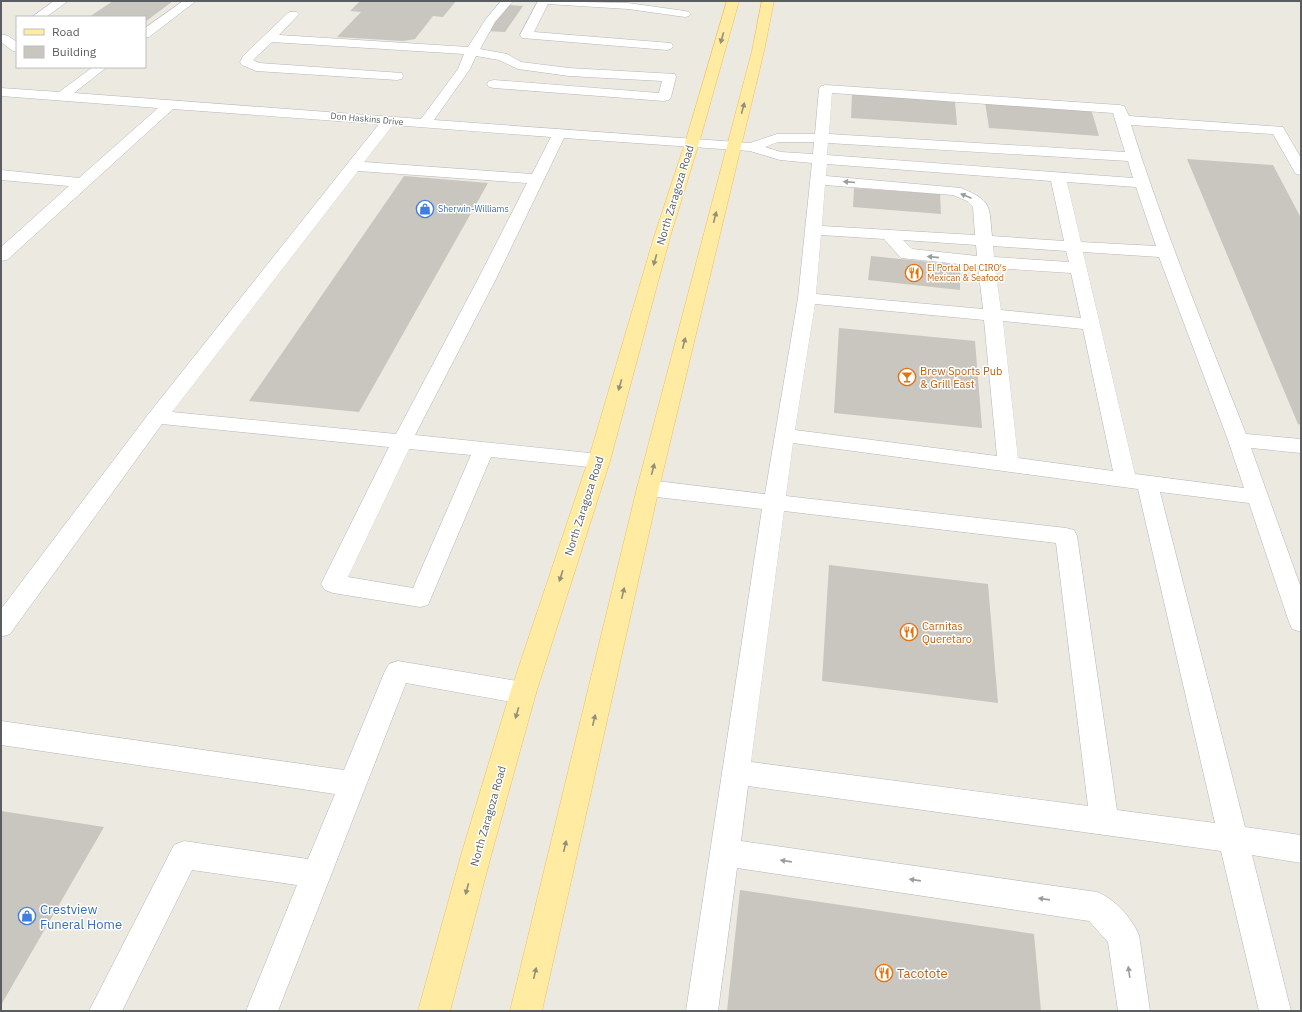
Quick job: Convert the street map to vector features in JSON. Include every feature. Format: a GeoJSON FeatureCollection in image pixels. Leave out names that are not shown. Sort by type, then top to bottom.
{"type":"FeatureCollection","features":[{"type":"Feature","properties":{"kind":"main road","name":"North Zaragoza Road"},"geometry":{"type":"LineString","coordinates":[[434,1011],[477,852],[523,693],[599,461],[662,237],[692,142],[733,1]]}},
{"type":"Feature","properties":{"kind":"main road"},"geometry":{"type":"LineString","coordinates":[[526,1011],[648,488],[758,51],[768,1]]}},
{"type":"Feature","properties":{"kind":"street"},"geometry":{"type":"LineString","coordinates":[[40,16],[62,1]]}},
{"type":"Feature","properties":{"kind":"street"},"geometry":{"type":"LineString","coordinates":[[146,33],[190,1]]}},
{"type":"Feature","properties":{"kind":"street"},"geometry":{"type":"LineString","coordinates":[[424,124],[464,69],[490,21],[507,1]]}},
{"type":"Feature","properties":{"kind":"street"},"geometry":{"type":"LineString","coordinates":[[544,1],[526,35],[667,46]]}},
{"type":"Feature","properties":{"kind":"street"},"geometry":{"type":"LineString","coordinates":[[547,1],[629,4],[685,14]]}},
{"type":"Feature","properties":{"kind":"street"},"geometry":{"type":"LineString","coordinates":[[293,14],[247,59],[246,62],[256,67],[397,76]]}},
{"type":"Feature","properties":{"kind":"street"},"geometry":{"type":"LineString","coordinates":[[16,31],[3,39],[16,47]]}},
{"type":"Feature","properties":{"kind":"street"},"geometry":{"type":"LineString","coordinates":[[269,38],[472,52],[503,57],[518,65],[569,72],[670,77],[664,97],[494,84]]}},
{"type":"Feature","properties":{"kind":"street"},"geometry":{"type":"LineString","coordinates":[[61,97],[100,68]]}},
{"type":"Feature","properties":{"kind":"street"},"geometry":{"type":"LineString","coordinates":[[702,1011],[774,502],[807,298],[819,180],[819,159],[826,89],[1119,109],[1142,183],[1166,252],[1238,440],[1301,622]]}},
{"type":"Feature","properties":{"kind":"street","name":"Don Haskins Drive"},"geometry":{"type":"LineString","coordinates":[[1,92],[751,147]]}},
{"type":"Feature","properties":{"kind":"street"},"geometry":{"type":"LineString","coordinates":[[1,256],[169,105]]}},
{"type":"Feature","properties":{"kind":"street"},"geometry":{"type":"LineString","coordinates":[[1123,120],[1278,130],[1301,171]]}},
{"type":"Feature","properties":{"kind":"street"},"geometry":{"type":"LineString","coordinates":[[1,627],[157,417],[389,121]]}},
{"type":"Feature","properties":{"kind":"street"},"geometry":{"type":"LineString","coordinates":[[484,450],[420,598],[333,584],[402,441],[486,281],[559,134]]}},
{"type":"Feature","properties":{"kind":"street"},"geometry":{"type":"LineString","coordinates":[[751,147],[777,138],[821,138],[1134,157]]}},
{"type":"Feature","properties":{"kind":"street"},"geometry":{"type":"LineString","coordinates":[[751,147],[780,156],[1058,178],[1142,183]]}},
{"type":"Feature","properties":{"kind":"street"},"geometry":{"type":"LineString","coordinates":[[878,164],[879,185]]}},
{"type":"Feature","properties":{"kind":"street"},"geometry":{"type":"LineString","coordinates":[[354,166],[536,179]]}},
{"type":"Feature","properties":{"kind":"street"},"geometry":{"type":"LineString","coordinates":[[1,175],[82,182]]}},
{"type":"Feature","properties":{"kind":"street"},"geometry":{"type":"LineString","coordinates":[[1058,178],[1091,324],[1136,481],[1233,839],[1275,1011]]}},
{"type":"Feature","properties":{"kind":"street"},"geometry":{"type":"LineString","coordinates":[[819,180],[956,191],[972,198],[981,206],[983,241],[993,315],[1008,465]]}},
{"type":"Feature","properties":{"kind":"street"},"geometry":{"type":"LineString","coordinates":[[814,230],[1166,252]]}},
{"type":"Feature","properties":{"kind":"street"},"geometry":{"type":"LineString","coordinates":[[889,235],[907,254],[986,262],[1078,268]]}},
{"type":"Feature","properties":{"kind":"street"},"geometry":{"type":"LineString","coordinates":[[807,298],[1091,324]]}},
{"type":"Feature","properties":{"kind":"street"},"geometry":{"type":"LineString","coordinates":[[157,417],[599,461]]}},
{"type":"Feature","properties":{"kind":"street"},"geometry":{"type":"LineString","coordinates":[[784,435],[1258,497]]}},
{"type":"Feature","properties":{"kind":"street"},"geometry":{"type":"LineString","coordinates":[[1238,440],[1301,446]]}},
{"type":"Feature","properties":{"kind":"street"},"geometry":{"type":"LineString","coordinates":[[648,488],[1066,536],[1104,822]]}},
{"type":"Feature","properties":{"kind":"street"},"geometry":{"type":"LineString","coordinates":[[262,1011],[398,671],[523,693]]}},
{"type":"Feature","properties":{"kind":"street"},"geometry":{"type":"LineString","coordinates":[[1,733],[352,784]]}},
{"type":"Feature","properties":{"kind":"street"},"geometry":{"type":"LineString","coordinates":[[736,772],[1301,849]]}},
{"type":"Feature","properties":{"kind":"street"},"geometry":{"type":"LineString","coordinates":[[725,852],[1097,907],[1123,936],[1134,1011]]}},
{"type":"Feature","properties":{"kind":"street"},"geometry":{"type":"LineString","coordinates":[[105,1011],[184,855],[317,874]]}},
{"type":"Feature","properties":{"kind":"building"},"geometry":{"type":"Polygon","coordinates":[[[113,1],[173,1],[146,21],[146,16],[90,16],[113,1]]]}},
{"type":"Feature","properties":{"kind":"building"},"geometry":{"type":"Polygon","coordinates":[[[360,1],[456,1],[443,17],[433,16],[415,39],[403,41],[337,37],[361,12],[350,11],[360,1]]]}},
{"type":"Feature","properties":{"kind":"building"},"geometry":{"type":"Polygon","coordinates":[[[506,5],[523,6],[505,32],[487,31],[506,5]]]}},
{"type":"Feature","properties":{"kind":"building"},"geometry":{"type":"Polygon","coordinates":[[[852,94],[955,101],[957,125],[851,118],[852,94]]]}},
{"type":"Feature","properties":{"kind":"building"},"geometry":{"type":"Polygon","coordinates":[[[985,102],[1091,109],[1099,136],[989,128],[985,102]]]}},
{"type":"Feature","properties":{"kind":"building"},"geometry":{"type":"Polygon","coordinates":[[[1187,159],[1273,165],[1301,218],[1301,425],[1298,424],[1187,159]]]}},
{"type":"Feature","properties":{"kind":"building"},"geometry":{"type":"Polygon","coordinates":[[[404,176],[488,183],[359,412],[249,401],[404,176]]]}},
{"type":"Feature","properties":{"kind":"building"},"geometry":{"type":"Polygon","coordinates":[[[854,188],[940,194],[941,214],[853,207],[854,188]]]}},
{"type":"Feature","properties":{"kind":"building","name":"El Portal Del CIRO's Mexican & Seafood"},"geometry":{"type":"Polygon","coordinates":[[[871,256],[960,265],[960,290],[868,280],[871,256]]]}},
{"type":"Feature","properties":{"kind":"building","name":"Brew Sports Pub & Grill East"},"geometry":{"type":"Polygon","coordinates":[[[839,328],[975,341],[982,428],[834,413],[839,328]]]}},
{"type":"Feature","properties":{"kind":"building","name":"Carnitas Queretaro"},"geometry":{"type":"Polygon","coordinates":[[[829,565],[988,584],[998,703],[822,681],[829,565]]]}},
{"type":"Feature","properties":{"kind":"building","name":"Crestview Funeral Home"},"geometry":{"type":"Polygon","coordinates":[[[1,811],[104,827],[1,1005],[1,811]]]}},
{"type":"Feature","properties":{"kind":"building","name":"Tacotote"},"geometry":{"type":"Polygon","coordinates":[[[740,890],[1034,934],[1041,1011],[727,1011],[740,890]]]}},
{"type":"Feature","properties":{"kind":"place","name":"Sherwin-Williams"},"geometry":{"type":"Point","coordinates":[425,209]}},
{"type":"Feature","properties":{"kind":"place","name":"El Portal Del CIRO's Mexican & Seafood"},"geometry":{"type":"Point","coordinates":[914,273]}},
{"type":"Feature","properties":{"kind":"place","name":"Brew Sports Pub & Grill East"},"geometry":{"type":"Point","coordinates":[907,377]}},
{"type":"Feature","properties":{"kind":"place","name":"Carnitas Queretaro"},"geometry":{"type":"Point","coordinates":[909,632]}},
{"type":"Feature","properties":{"kind":"place","name":"Crestview Funeral Home"},"geometry":{"type":"Point","coordinates":[27,916]}},
{"type":"Feature","properties":{"kind":"place","name":"Tacotote"},"geometry":{"type":"Point","coordinates":[884,973]}}]}
